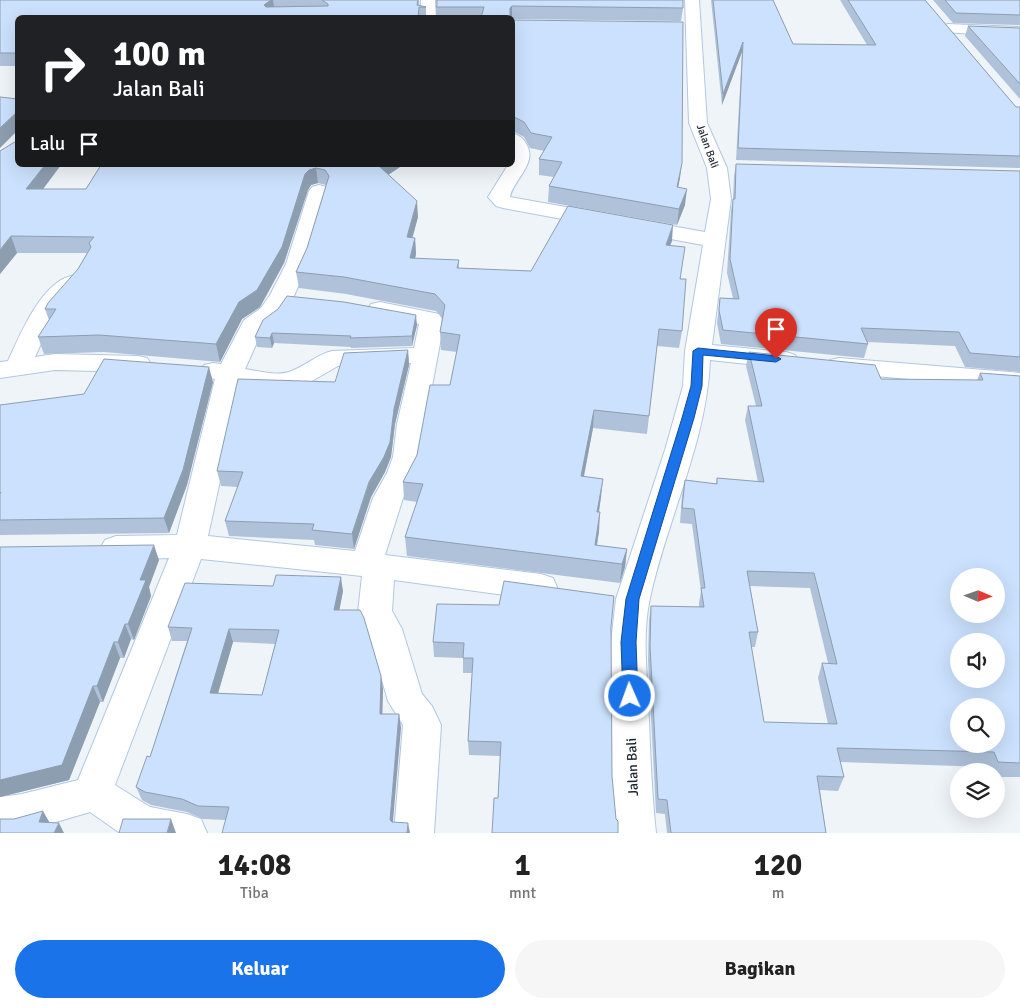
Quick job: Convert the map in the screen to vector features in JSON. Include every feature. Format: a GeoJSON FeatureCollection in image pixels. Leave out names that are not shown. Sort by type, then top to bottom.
{"type":"FeatureCollection","features":[{"type":"Feature","properties":{"kind":"street"},"geometry":{"type":"LineString","coordinates":[[428,0],[428,15]]}},
{"type":"Feature","properties":{"kind":"street","name":"Jalan Bali"},"geometry":{"type":"LineString","coordinates":[[636,833],[632,790],[628,642],[603,595],[687,423],[696,386],[698,351],[713,240],[727,168],[698,122],[683,28],[692,0]]}},
{"type":"Feature","properties":{"kind":"street"},"geometry":{"type":"LineString","coordinates":[[936,15],[960,43]]}},
{"type":"Feature","properties":{"kind":"street"},"geometry":{"type":"LineString","coordinates":[[948,29],[1020,32]]}},
{"type":"Feature","properties":{"kind":"street"},"geometry":{"type":"LineString","coordinates":[[515,141],[520,148],[520,163],[498,197],[503,202],[713,240]]}},
{"type":"Feature","properties":{"kind":"street"},"geometry":{"type":"LineString","coordinates":[[95,793],[100,774],[190,546],[230,373],[253,325],[296,297],[296,264],[319,191]]}},
{"type":"Feature","properties":{"kind":"street"},"geometry":{"type":"LineString","coordinates":[[9,368],[43,312],[74,280],[83,262]]}},
{"type":"Feature","properties":{"kind":"street"},"geometry":{"type":"LineString","coordinates":[[355,304],[430,319],[432,322],[411,424],[407,457],[402,473],[388,498],[373,566],[375,612],[385,629],[406,701],[419,717],[422,725],[414,833]]}},
{"type":"Feature","properties":{"kind":"street"},"geometry":{"type":"LineString","coordinates":[[698,351],[810,363],[1020,381]]}},
{"type":"Feature","properties":{"kind":"street"},"geometry":{"type":"LineString","coordinates":[[191,369],[230,373],[275,382],[296,379],[332,359],[426,355]]}},
{"type":"Feature","properties":{"kind":"street"},"geometry":{"type":"LineString","coordinates":[[9,368],[55,362],[162,367]]}},
{"type":"Feature","properties":{"kind":"street"},"geometry":{"type":"LineString","coordinates":[[90,548],[190,546],[373,566],[603,595]]}},
{"type":"Feature","properties":{"kind":"street"},"geometry":{"type":"LineString","coordinates":[[0,816],[22,813],[95,793],[142,825],[187,833]]}},
{"type":"Feature","properties":{"kind":"building"},"geometry":{"type":"Polygon","coordinates":[[[0,0],[271,0],[264,5],[266,7],[328,6],[322,0],[418,0],[417,5],[426,7],[419,7],[418,15],[15,15],[15,53],[0,53],[0,0]]]}},
{"type":"Feature","properties":{"kind":"building"},"geometry":{"type":"Polygon","coordinates":[[[437,0],[683,0],[683,8],[512,6],[510,8],[510,15],[482,15],[484,7],[436,7],[437,0]]]}},
{"type":"Feature","properties":{"kind":"building"},"geometry":{"type":"Polygon","coordinates":[[[713,0],[773,0],[793,44],[876,45],[848,0],[925,0],[1016,107],[1020,107],[1020,156],[738,148],[743,42],[723,94],[713,0]]]}},
{"type":"Feature","properties":{"kind":"building"},"geometry":{"type":"Polygon","coordinates":[[[945,0],[1020,0],[1020,15],[956,13],[945,0]]]}},
{"type":"Feature","properties":{"kind":"building"},"geometry":{"type":"Polygon","coordinates":[[[515,20],[683,22],[682,163],[677,187],[687,189],[679,209],[549,186],[562,162],[539,159],[552,137],[531,133],[524,122],[515,118],[515,20]]]}},
{"type":"Feature","properties":{"kind":"building"},"geometry":{"type":"Polygon","coordinates":[[[968,26],[1020,28],[1020,84],[968,26]]]}},
{"type":"Feature","properties":{"kind":"building"},"geometry":{"type":"Polygon","coordinates":[[[0,97],[15,99],[15,114],[0,128],[0,97]]]}},
{"type":"Feature","properties":{"kind":"building"},"geometry":{"type":"Polygon","coordinates":[[[15,142],[15,167],[43,167],[26,189],[86,189],[100,167],[380,167],[417,201],[407,237],[415,238],[410,258],[459,260],[457,268],[531,271],[568,206],[673,225],[666,245],[685,247],[680,279],[686,279],[682,331],[659,329],[649,416],[594,410],[581,476],[603,479],[597,512],[600,512],[595,545],[627,549],[622,564],[405,537],[423,484],[403,482],[417,455],[430,385],[450,385],[460,335],[440,332],[445,305],[435,294],[344,277],[296,272],[307,248],[329,176],[325,170],[316,168],[309,170],[305,174],[282,247],[257,290],[239,302],[216,344],[99,335],[38,337],[56,309],[45,309],[48,303],[78,269],[91,247],[89,243],[94,237],[11,236],[0,250],[0,151],[15,142]]]}},
{"type":"Feature","properties":{"kind":"building"},"geometry":{"type":"Polygon","coordinates":[[[736,164],[1020,171],[1020,357],[970,353],[959,332],[861,328],[868,344],[723,330],[719,310],[720,298],[739,299],[730,259],[736,164]]]}},
{"type":"Feature","properties":{"kind":"building"},"geometry":{"type":"Polygon","coordinates":[[[287,296],[344,302],[416,315],[412,336],[350,338],[351,336],[272,333],[270,338],[255,337],[263,320],[278,309],[287,296]]]}},
{"type":"Feature","properties":{"kind":"building"},"geometry":{"type":"Polygon","coordinates":[[[408,350],[394,409],[390,442],[384,457],[369,482],[352,534],[312,530],[314,524],[225,521],[243,472],[217,471],[238,379],[335,382],[344,353],[408,350]]]}},
{"type":"Feature","properties":{"kind":"building"},"geometry":{"type":"Polygon","coordinates":[[[749,352],[875,365],[881,379],[983,380],[980,373],[1020,376],[1020,763],[998,762],[994,753],[1005,753],[1005,698],[950,698],[950,751],[837,748],[844,777],[817,776],[826,833],[671,833],[667,800],[658,799],[650,645],[651,606],[704,607],[701,588],[705,588],[694,509],[682,508],[685,480],[717,484],[717,478],[764,482],[748,406],[762,406],[749,352]],[[747,571],[758,632],[749,632],[764,722],[837,724],[822,663],[837,664],[814,573],[747,571]]]}},
{"type":"Feature","properties":{"kind":"building"},"geometry":{"type":"Polygon","coordinates":[[[104,359],[209,367],[183,470],[164,518],[0,520],[0,405],[84,394],[104,359]]]}},
{"type":"Feature","properties":{"kind":"building"},"geometry":{"type":"Polygon","coordinates":[[[154,545],[140,580],[146,580],[128,624],[125,624],[118,642],[114,642],[97,686],[93,686],[62,765],[0,780],[0,547],[154,545]]]}},
{"type":"Feature","properties":{"kind":"building"},"geometry":{"type":"Polygon","coordinates":[[[276,575],[341,577],[334,610],[360,610],[381,676],[380,714],[399,714],[390,820],[392,822],[408,823],[407,833],[222,833],[229,807],[198,806],[182,799],[145,792],[136,787],[147,756],[150,757],[192,628],[168,627],[185,583],[273,586],[276,575]],[[229,629],[210,693],[262,695],[279,630],[229,629]]]}},
{"type":"Feature","properties":{"kind":"building"},"geometry":{"type":"Polygon","coordinates":[[[504,581],[614,596],[611,627],[612,776],[618,833],[492,833],[494,798],[498,798],[501,742],[468,741],[473,658],[463,658],[464,643],[433,642],[437,604],[499,605],[504,581]]]}},
{"type":"Feature","properties":{"kind":"building"},"geometry":{"type":"Polygon","coordinates":[[[43,811],[39,822],[59,823],[54,833],[0,833],[0,819],[14,819],[43,811]]]}},
{"type":"Feature","properties":{"kind":"building"},"geometry":{"type":"Polygon","coordinates":[[[123,819],[171,819],[167,833],[119,833],[123,819]]]}},
{"type":"Feature","properties":{"kind":"route"},"geometry":{"type":"LineString","coordinates":[[630,696],[628,642],[632,599],[688,418],[696,386],[698,351],[776,359]]}}]}
